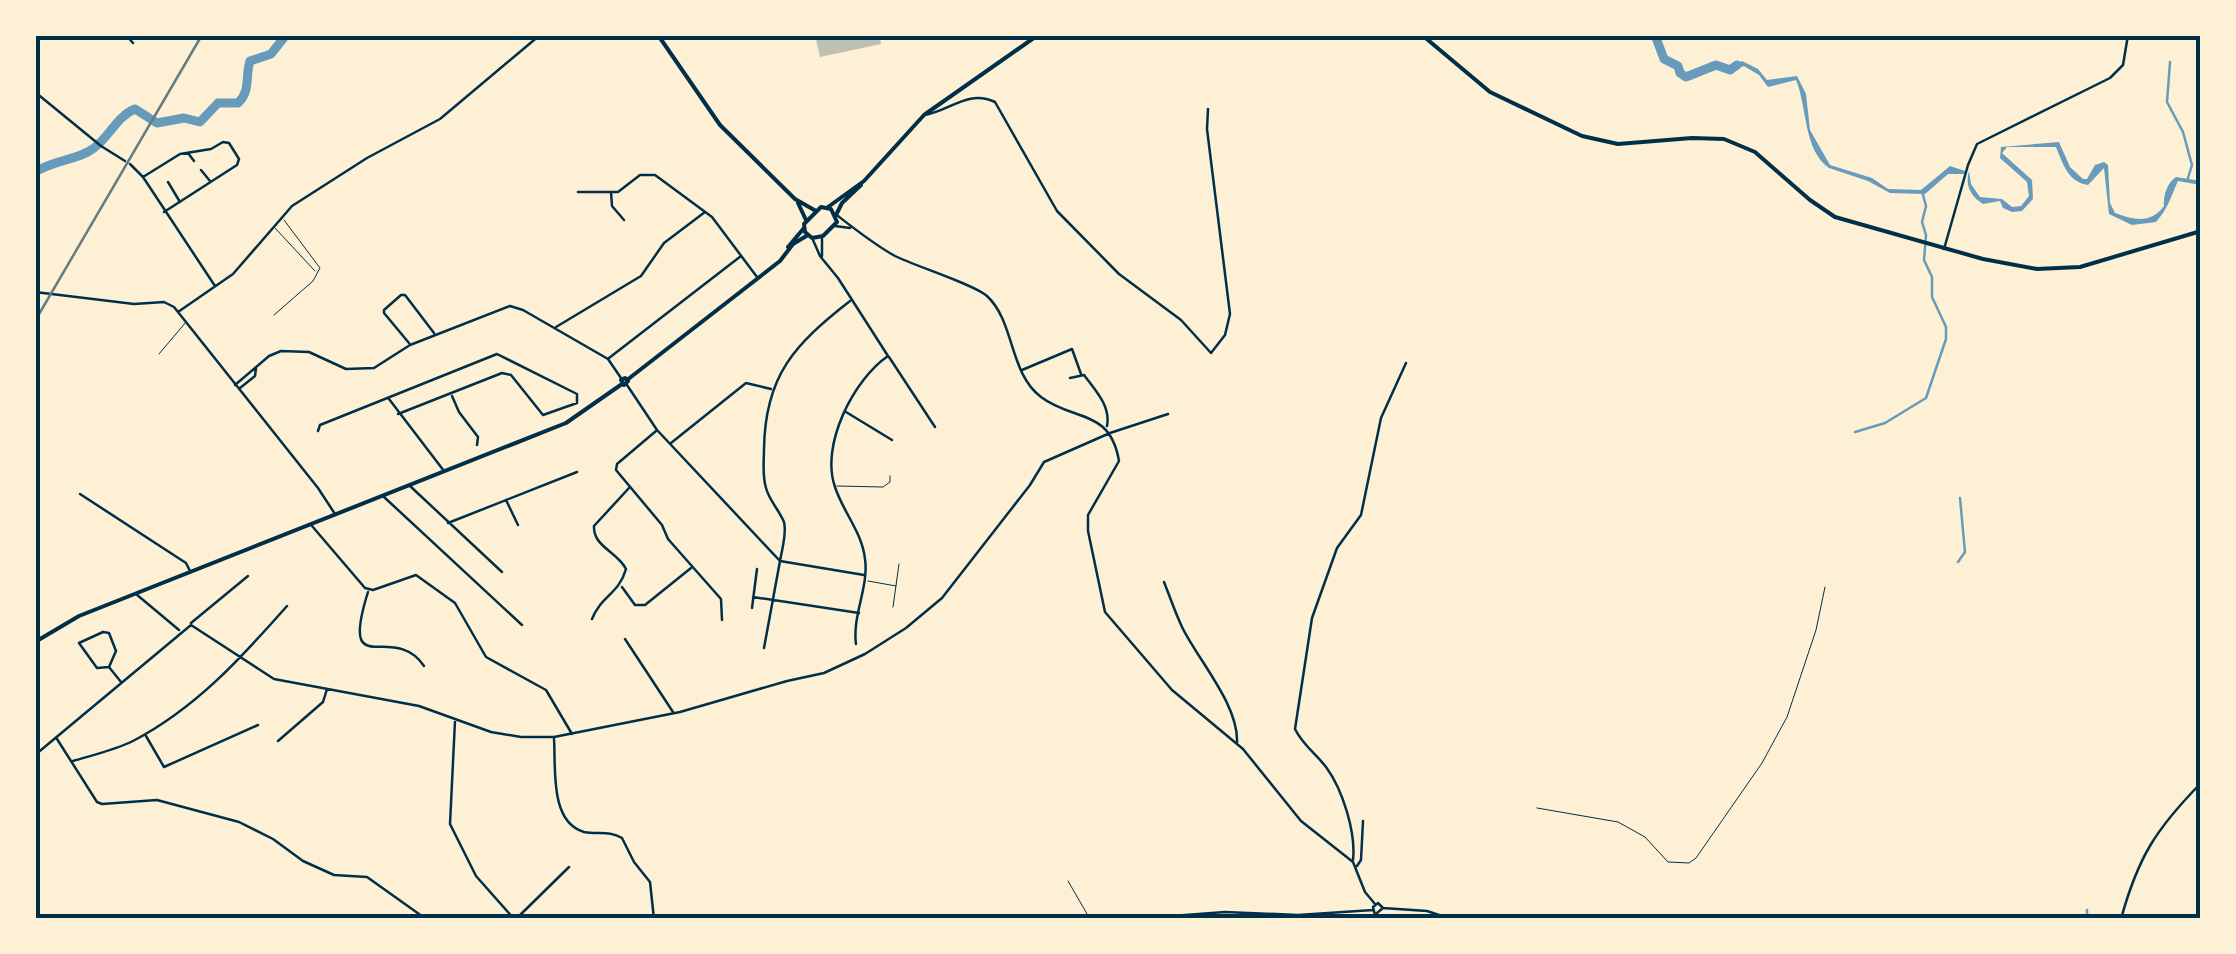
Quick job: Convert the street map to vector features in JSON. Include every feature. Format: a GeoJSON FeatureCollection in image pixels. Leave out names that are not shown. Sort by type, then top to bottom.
{"type":"FeatureCollection","features":[{"type":"Feature","properties":{"kind":"main road"},"geometry":{"type":"LineString","coordinates":[[658,35],[720,125],[795,199],[816,210]]}},
{"type":"Feature","properties":{"kind":"main road"},"geometry":{"type":"LineString","coordinates":[[787,252],[810,236],[823,236],[835,226],[842,204],[924,115],[1038,35]]}},
{"type":"Feature","properties":{"kind":"main road"},"geometry":{"type":"LineString","coordinates":[[1422,35],[1490,92],[1582,136],[1618,144],[1692,138],[1724,140],[1743,146],[1835,217],[1944,249],[2013,266],[2057,270],[2103,262],[2160,240],[2201,231]]}},
{"type":"Feature","properties":{"kind":"main road"},"geometry":{"type":"LineString","coordinates":[[35,642],[65,623],[566,424],[780,262],[816,210],[828,207],[864,181]]}},
{"type":"Feature","properties":{"kind":"main road"},"geometry":{"type":"LineString","coordinates":[[795,199],[806,220]]}},
{"type":"Feature","properties":{"kind":"main road"},"geometry":{"type":"LineString","coordinates":[[828,207],[836,215]]}},
{"type":"Feature","properties":{"kind":"main road"},"geometry":{"type":"LineString","coordinates":[[804,228],[810,236]]}},
{"type":"Feature","properties":{"kind":"street"},"geometry":{"type":"LineString","coordinates":[[126,35],[133,44]]}},
{"type":"Feature","properties":{"kind":"street"},"geometry":{"type":"LineString","coordinates":[[178,312],[241,265],[292,206],[367,158],[440,119],[540,35]]}},
{"type":"Feature","properties":{"kind":"street"},"geometry":{"type":"LineString","coordinates":[[1944,249],[1977,144],[2110,78],[2123,65],[2128,35]]}},
{"type":"Feature","properties":{"kind":"street"},"geometry":{"type":"LineString","coordinates":[[35,92],[143,178],[216,287]]}},
{"type":"Feature","properties":{"kind":"street"},"geometry":{"type":"LineString","coordinates":[[924,115],[964,99],[995,102],[1057,211],[1120,274],[1181,320],[1211,353],[1225,335],[1230,314],[1207,129],[1208,109]]}},
{"type":"Feature","properties":{"kind":"street"},"geometry":{"type":"LineString","coordinates":[[143,178],[188,152],[228,143],[239,162],[164,212]]}},
{"type":"Feature","properties":{"kind":"street"},"geometry":{"type":"LineString","coordinates":[[188,152],[194,160]]}},
{"type":"Feature","properties":{"kind":"street"},"geometry":{"type":"LineString","coordinates":[[200,170],[210,182]]}},
{"type":"Feature","properties":{"kind":"street"},"geometry":{"type":"LineString","coordinates":[[578,192],[627,188],[648,172],[706,212],[758,278]]}},
{"type":"Feature","properties":{"kind":"street"},"geometry":{"type":"LineString","coordinates":[[168,182],[180,202]]}},
{"type":"Feature","properties":{"kind":"street"},"geometry":{"type":"LineString","coordinates":[[611,192],[612,206],[624,220]]}},
{"type":"Feature","properties":{"kind":"street"},"geometry":{"type":"LineString","coordinates":[[555,328],[641,276],[664,243],[706,212]]}},
{"type":"Feature","properties":{"kind":"street"},"geometry":{"type":"LineString","coordinates":[[836,215],[894,255],[986,294],[1000,315],[1022,370],[1039,396],[1093,418],[1108,431]]}},
{"type":"Feature","properties":{"kind":"street"},"geometry":{"type":"LineString","coordinates":[[835,226],[856,230]]}},
{"type":"Feature","properties":{"kind":"street"},"geometry":{"type":"LineString","coordinates":[[810,236],[935,427]]}},
{"type":"Feature","properties":{"kind":"street"},"geometry":{"type":"LineString","coordinates":[[823,236],[824,262]]}},
{"type":"Feature","properties":{"kind":"street"},"geometry":{"type":"LineString","coordinates":[[608,359],[741,256]]}},
{"type":"Feature","properties":{"kind":"street"},"geometry":{"type":"LineString","coordinates":[[35,301],[38,292],[134,304],[164,302],[178,312],[336,515]]}},
{"type":"Feature","properties":{"kind":"street"},"geometry":{"type":"LineString","coordinates":[[410,344],[384,314],[401,295],[436,334]]}},
{"type":"Feature","properties":{"kind":"street"},"geometry":{"type":"LineString","coordinates":[[764,648],[784,522],[766,490],[766,420],[772,390],[798,345],[852,300]]}},
{"type":"Feature","properties":{"kind":"street"},"geometry":{"type":"LineString","coordinates":[[235,385],[268,356],[294,350],[309,352],[340,368],[367,370],[386,363],[410,344],[514,306],[608,359],[657,430],[780,561],[866,575]]}},
{"type":"Feature","properties":{"kind":"street"},"geometry":{"type":"LineString","coordinates":[[1022,370],[1072,348],[1081,374],[1106,407],[1108,431],[1120,461],[1088,515],[1105,612],[1172,690],[1237,743],[1301,821],[1353,862],[1365,892],[1375,904],[1375,914]]}},
{"type":"Feature","properties":{"kind":"street"},"geometry":{"type":"LineString","coordinates":[[318,431],[320,424],[498,354],[578,398],[576,403],[543,415],[506,373],[398,414]]}},
{"type":"Feature","properties":{"kind":"street"},"geometry":{"type":"LineString","coordinates":[[856,644],[866,575],[861,540],[834,486],[833,446],[846,412],[874,367],[888,356]]}},
{"type":"Feature","properties":{"kind":"street"},"geometry":{"type":"LineString","coordinates":[[1353,862],[1355,856],[1338,788],[1295,729],[1312,618],[1337,548],[1361,514],[1380,418],[1406,364]]}},
{"type":"Feature","properties":{"kind":"street"},"geometry":{"type":"LineString","coordinates":[[238,390],[255,376],[256,367]]}},
{"type":"Feature","properties":{"kind":"street"},"geometry":{"type":"LineString","coordinates":[[1070,378],[1081,374]]}},
{"type":"Feature","properties":{"kind":"street"},"geometry":{"type":"LineString","coordinates":[[670,444],[746,383],[772,390]]}},
{"type":"Feature","properties":{"kind":"street"},"geometry":{"type":"LineString","coordinates":[[451,393],[459,412],[478,437],[476,445]]}},
{"type":"Feature","properties":{"kind":"street"},"geometry":{"type":"LineString","coordinates":[[388,398],[444,472]]}},
{"type":"Feature","properties":{"kind":"street"},"geometry":{"type":"LineString","coordinates":[[846,412],[892,440]]}},
{"type":"Feature","properties":{"kind":"street"},"geometry":{"type":"LineString","coordinates":[[190,625],[274,679],[418,706],[506,734],[554,737],[673,713],[838,669],[906,628],[954,585],[1044,462],[1108,431],[1168,414]]}},
{"type":"Feature","properties":{"kind":"street"},"geometry":{"type":"LineString","coordinates":[[657,430],[615,467],[721,599],[722,620]]}},
{"type":"Feature","properties":{"kind":"street"},"geometry":{"type":"LineString","coordinates":[[448,523],[577,472]]}},
{"type":"Feature","properties":{"kind":"street"},"geometry":{"type":"LineString","coordinates":[[410,486],[502,572]]}},
{"type":"Feature","properties":{"kind":"street"},"geometry":{"type":"LineString","coordinates":[[592,619],[622,586],[626,569],[593,534],[597,519],[630,486]]}},
{"type":"Feature","properties":{"kind":"street"},"geometry":{"type":"LineString","coordinates":[[80,494],[186,563],[190,572]]}},
{"type":"Feature","properties":{"kind":"street"},"geometry":{"type":"LineString","coordinates":[[383,496],[522,626]]}},
{"type":"Feature","properties":{"kind":"street"},"geometry":{"type":"LineString","coordinates":[[506,500],[518,525]]}},
{"type":"Feature","properties":{"kind":"street"},"geometry":{"type":"LineString","coordinates":[[311,525],[369,589]]}},
{"type":"Feature","properties":{"kind":"street"},"geometry":{"type":"LineString","coordinates":[[622,586],[634,604],[646,605],[692,567]]}},
{"type":"Feature","properties":{"kind":"street"},"geometry":{"type":"LineString","coordinates":[[752,608],[757,569]]}},
{"type":"Feature","properties":{"kind":"street"},"geometry":{"type":"LineString","coordinates":[[35,755],[248,576]]}},
{"type":"Feature","properties":{"kind":"street"},"geometry":{"type":"LineString","coordinates":[[369,589],[409,576],[421,577],[455,602],[486,656],[546,690],[572,734]]}},
{"type":"Feature","properties":{"kind":"street"},"geometry":{"type":"LineString","coordinates":[[1164,582],[1184,632],[1223,698],[1238,736],[1237,743]]}},
{"type":"Feature","properties":{"kind":"street"},"geometry":{"type":"LineString","coordinates":[[369,589],[358,625],[362,641],[369,647],[399,647],[424,666]]}},
{"type":"Feature","properties":{"kind":"street"},"geometry":{"type":"LineString","coordinates":[[136,594],[180,631]]}},
{"type":"Feature","properties":{"kind":"street"},"geometry":{"type":"LineString","coordinates":[[753,597],[859,613]]}},
{"type":"Feature","properties":{"kind":"street"},"geometry":{"type":"LineString","coordinates":[[72,762],[130,743],[183,711],[242,657],[288,606]]}},
{"type":"Feature","properties":{"kind":"street"},"geometry":{"type":"LineString","coordinates":[[103,632],[109,634],[116,651],[109,666],[98,668],[80,644],[103,632]]}},
{"type":"Feature","properties":{"kind":"street"},"geometry":{"type":"LineString","coordinates":[[625,639],[673,713]]}},
{"type":"Feature","properties":{"kind":"street"},"geometry":{"type":"LineString","coordinates":[[109,666],[121,682]]}},
{"type":"Feature","properties":{"kind":"street"},"geometry":{"type":"LineString","coordinates":[[278,741],[323,702],[327,688]]}},
{"type":"Feature","properties":{"kind":"street"},"geometry":{"type":"LineString","coordinates":[[455,720],[450,824],[476,876],[515,919],[569,867]]}},
{"type":"Feature","properties":{"kind":"street"},"geometry":{"type":"LineString","coordinates":[[145,734],[164,767],[258,725]]}},
{"type":"Feature","properties":{"kind":"street"},"geometry":{"type":"LineString","coordinates":[[554,737],[558,792],[565,817],[578,830],[607,832],[622,838],[650,882],[654,919]]}},
{"type":"Feature","properties":{"kind":"street"},"geometry":{"type":"LineString","coordinates":[[56,738],[102,804],[157,800],[250,826],[303,861],[334,875],[367,877],[426,919]]}},
{"type":"Feature","properties":{"kind":"street"},"geometry":{"type":"LineString","coordinates":[[35,742],[40,751]]}},
{"type":"Feature","properties":{"kind":"street"},"geometry":{"type":"LineString","coordinates":[[2121,919],[2132,880],[2154,836],[2201,783]]}},
{"type":"Feature","properties":{"kind":"street"},"geometry":{"type":"LineString","coordinates":[[1356,868],[1361,860],[1363,821]]}},
{"type":"Feature","properties":{"kind":"street"},"geometry":{"type":"LineString","coordinates":[[1375,904],[1383,908]]}},
{"type":"Feature","properties":{"kind":"street"},"geometry":{"type":"LineString","coordinates":[[1132,919],[1225,912],[1375,914],[1383,908],[1427,910],[1451,919]]}},
{"type":"Feature","properties":{"kind":"lane"},"geometry":{"type":"LineString","coordinates":[[274,315],[313,281],[320,265],[281,217]]}},
{"type":"Feature","properties":{"kind":"lane"},"geometry":{"type":"LineString","coordinates":[[273,226],[318,272]]}},
{"type":"Feature","properties":{"kind":"lane"},"geometry":{"type":"LineString","coordinates":[[159,354],[186,322]]}},
{"type":"Feature","properties":{"kind":"lane"},"geometry":{"type":"LineString","coordinates":[[834,486],[888,486],[890,476]]}},
{"type":"Feature","properties":{"kind":"lane"},"geometry":{"type":"LineString","coordinates":[[893,608],[899,564]]}},
{"type":"Feature","properties":{"kind":"lane"},"geometry":{"type":"LineString","coordinates":[[864,581],[896,586]]}},
{"type":"Feature","properties":{"kind":"lane"},"geometry":{"type":"LineString","coordinates":[[1068,881],[1090,919]]}},
{"type":"Feature","properties":{"kind":"path"},"geometry":{"type":"LineString","coordinates":[[1537,808],[1618,822],[1645,837],[1668,862],[1688,863],[1696,858],[1762,763],[1787,717],[1816,630],[1825,587]]}},
{"type":"Feature","properties":{"kind":"water"},"geometry":{"type":"Polygon","coordinates":[[[1742,61],[1758,69],[1767,80],[1797,76],[1806,94],[1810,130],[1830,165],[1872,178],[1888,189],[1921,190],[1950,166],[1965,171],[1964,174],[1948,174],[1925,194],[1890,193],[1829,168],[1814,150],[1796,80],[1768,87],[1759,75],[1744,66],[1729,72],[1728,67],[1742,61]]]}},
{"type":"Feature","properties":{"kind":"water"},"geometry":{"type":"Polygon","coordinates":[[[2059,142],[2070,167],[2083,179],[2087,179],[2095,165],[2108,165],[2110,203],[2115,213],[2135,219],[2154,216],[2164,206],[2166,190],[2176,177],[2201,181],[2201,185],[2178,181],[2156,222],[2132,225],[2109,214],[2104,168],[2088,185],[2071,176],[2056,147],[2007,147],[2002,153],[2032,180],[2033,199],[2022,211],[2012,212],[2003,208],[2000,201],[1983,204],[1972,194],[1969,171],[1971,184],[1980,197],[2002,199],[2012,207],[2021,206],[2029,196],[2027,182],[2000,158],[2001,147],[2059,142]]]}},
{"type":"Feature","properties":{"kind":"building"},"geometry":{"type":"Polygon","coordinates":[[[815,35],[879,35],[881,44],[820,57],[815,35]]]}},
{"type":"Feature","properties":{"kind":"waterway"},"geometry":{"type":"LineString","coordinates":[[35,172],[88,152],[135,109],[157,123],[184,118],[200,122],[218,103],[238,103],[246,88],[250,61],[271,54],[286,35]]}},
{"type":"Feature","properties":{"kind":"waterway"},"geometry":{"type":"LineString","coordinates":[[1655,35],[1664,59],[1678,66],[1686,77],[1716,65],[1730,70],[1737,65]]}},
{"type":"Feature","properties":{"kind":"waterway"},"geometry":{"type":"LineString","coordinates":[[2170,62],[2167,102],[2183,132],[2192,165],[2188,178]]}},
{"type":"Feature","properties":{"kind":"waterway"},"geometry":{"type":"LineString","coordinates":[[1855,432],[1885,423],[1926,398],[1946,339],[1946,327],[1932,297],[1932,277],[1924,260],[1926,235],[1922,222],[1926,206],[1922,191]]}},
{"type":"Feature","properties":{"kind":"waterway"},"geometry":{"type":"LineString","coordinates":[[1958,562],[1965,552],[1960,498]]}},
{"type":"Feature","properties":{"kind":"waterway"},"geometry":{"type":"LineString","coordinates":[[2087,910],[2087,919]]}},
{"type":"Feature","properties":{"kind":"railway"},"geometry":{"type":"LineString","coordinates":[[35,321],[202,35]]}}]}
